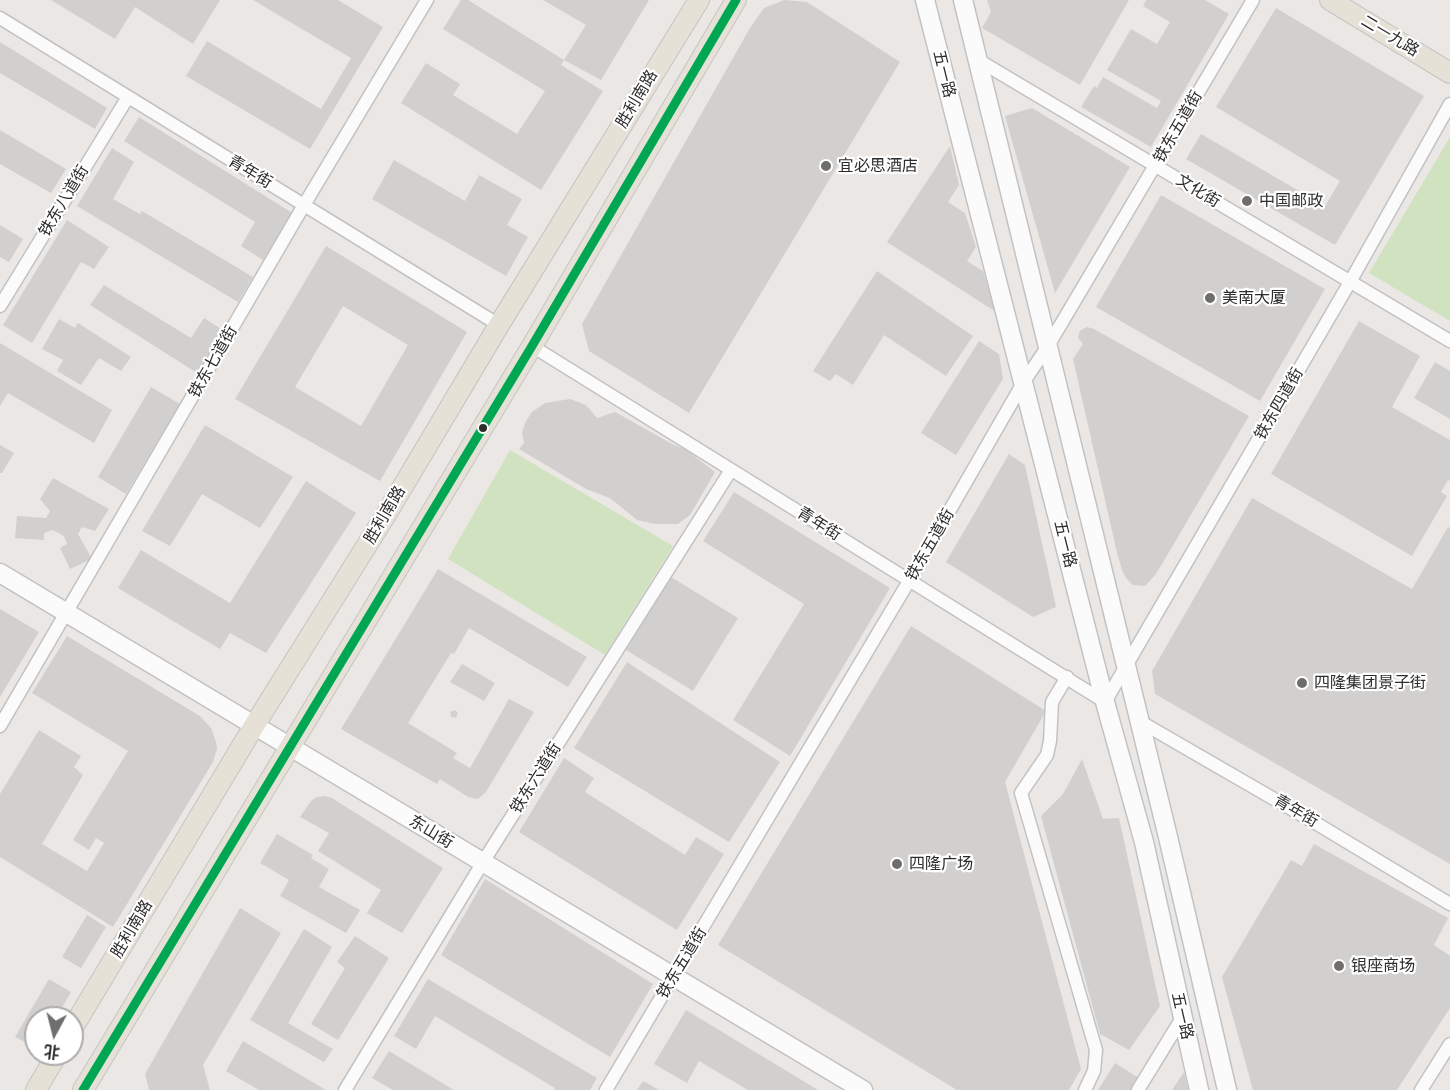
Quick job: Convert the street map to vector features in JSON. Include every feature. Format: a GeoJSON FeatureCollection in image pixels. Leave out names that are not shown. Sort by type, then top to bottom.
{"type":"FeatureCollection","features":[{"type":"Feature","properties":{"kind":"main road","name":"胜利南路"},"geometry":{"type":"LineString","coordinates":[[84,1009],[254,726],[387,513],[499,325],[699,0]]}},
{"type":"Feature","properties":{"kind":"main road"},"geometry":{"type":"LineString","coordinates":[[83,1090],[532,346],[736,0]]}},
{"type":"Feature","properties":{"kind":"main road","name":"五一路"},"geometry":{"type":"LineString","coordinates":[[925,0],[1144,842],[1199,1090]]}},
{"type":"Feature","properties":{"kind":"main road","name":"五一路"},"geometry":{"type":"LineString","coordinates":[[963,0],[1227,1090]]}},
{"type":"Feature","properties":{"kind":"main road","name":"二一九路"},"geometry":{"type":"LineString","coordinates":[[1330,0],[1450,73]]}},
{"type":"Feature","properties":{"kind":"main road","name":"东山街"},"geometry":{"type":"LineString","coordinates":[[0,573],[863,1090]]}},
{"type":"Feature","properties":{"kind":"main road"},"geometry":{"type":"LineString","coordinates":[[36,1090],[50,1066]]}},
{"type":"Feature","properties":{"kind":"street","name":"铁东七道街"},"geometry":{"type":"LineString","coordinates":[[0,726],[304,205],[427,0]]}},
{"type":"Feature","properties":{"kind":"street","name":"铁东五道街"},"geometry":{"type":"LineString","coordinates":[[606,1090],[909,581],[1023,382],[1048,346],[1252,0]]}},
{"type":"Feature","properties":{"kind":"street","name":"青年街"},"geometry":{"type":"LineString","coordinates":[[0,18],[499,325]]}},
{"type":"Feature","properties":{"kind":"street","name":"文化街"},"geometry":{"type":"LineString","coordinates":[[978,60],[1450,341]]}},
{"type":"Feature","properties":{"kind":"street","name":"铁东八道街"},"geometry":{"type":"LineString","coordinates":[[0,306],[128,97]]}},
{"type":"Feature","properties":{"kind":"street","name":"铁东四道街"},"geometry":{"type":"LineString","coordinates":[[1106,702],[1350,282],[1450,104]]}},
{"type":"Feature","properties":{"kind":"street","name":"青年街"},"geometry":{"type":"LineString","coordinates":[[532,346],[1106,702]]}},
{"type":"Feature","properties":{"kind":"street","name":"铁东六道街"},"geometry":{"type":"LineString","coordinates":[[345,1090],[483,862],[731,470]]}},
{"type":"Feature","properties":{"kind":"street"},"geometry":{"type":"LineString","coordinates":[[1067,677],[1052,702],[1047,755],[1021,793],[1096,1050],[1094,1071],[1085,1090]]}},
{"type":"Feature","properties":{"kind":"street","name":"青年街"},"geometry":{"type":"LineString","coordinates":[[1139,721],[1450,904]]}},
{"type":"Feature","properties":{"kind":"street"},"geometry":{"type":"LineString","coordinates":[[1138,1090],[1182,1018]]}},
{"type":"Feature","properties":{"kind":"street"},"geometry":{"type":"LineString","coordinates":[[1421,1090],[1450,1044]]}},
{"type":"Feature","properties":{"kind":"green space"},"geometry":{"type":"Polygon","coordinates":[[[1450,137],[1450,321],[1369,273],[1450,137]]]}},
{"type":"Feature","properties":{"kind":"green space"},"geometry":{"type":"Polygon","coordinates":[[[510,450],[673,546],[605,655],[448,559],[510,450]]]}},
{"type":"Feature","properties":{"kind":"building"},"geometry":{"type":"Polygon","coordinates":[[[51,0],[220,0],[193,44],[135,7],[115,39],[51,0]]]}},
{"type":"Feature","properties":{"kind":"building"},"geometry":{"type":"Polygon","coordinates":[[[253,0],[338,0],[383,27],[310,149],[186,76],[207,41],[321,109],[351,58],[253,0]]]}},
{"type":"Feature","properties":{"kind":"building"},"geometry":{"type":"Polygon","coordinates":[[[461,0],[468,0],[564,60],[561,65],[603,91],[541,190],[401,103],[426,63],[460,84],[453,95],[517,134],[545,91],[443,29],[461,0]]]}},
{"type":"Feature","properties":{"kind":"building"},"geometry":{"type":"Polygon","coordinates":[[[543,0],[649,0],[601,80],[564,60],[586,25],[543,0]]]}},
{"type":"Feature","properties":{"kind":"building"},"geometry":{"type":"Polygon","coordinates":[[[784,0],[807,2],[900,62],[689,413],[589,351],[582,324],[750,28],[764,8],[784,0]]]}},
{"type":"Feature","properties":{"kind":"building"},"geometry":{"type":"Polygon","coordinates":[[[987,0],[1129,0],[1080,85],[982,28],[991,12],[987,0]]]}},
{"type":"Feature","properties":{"kind":"building"},"geometry":{"type":"Polygon","coordinates":[[[1146,0],[1205,0],[1229,14],[1151,147],[1081,107],[1094,86],[1097,88],[1103,77],[1157,108],[1161,101],[1107,70],[1131,29],[1157,44],[1170,22],[1143,6],[1146,0]]]}},
{"type":"Feature","properties":{"kind":"building"},"geometry":{"type":"Polygon","coordinates":[[[1276,8],[1424,96],[1335,245],[1186,159],[1201,134],[1325,206],[1340,181],[1216,107],[1276,8]]]}},
{"type":"Feature","properties":{"kind":"building"},"geometry":{"type":"Polygon","coordinates":[[[0,42],[107,108],[95,129],[0,73],[0,42]]]}},
{"type":"Feature","properties":{"kind":"building"},"geometry":{"type":"Polygon","coordinates":[[[1032,108],[1130,167],[1055,293],[1005,116],[1032,108]]]}},
{"type":"Feature","properties":{"kind":"building"},"geometry":{"type":"Polygon","coordinates":[[[139,117],[294,214],[263,260],[241,246],[255,222],[124,141],[139,117]]]}},
{"type":"Feature","properties":{"kind":"building"},"geometry":{"type":"Polygon","coordinates":[[[0,130],[66,169],[51,193],[0,164],[0,130]]]}},
{"type":"Feature","properties":{"kind":"building"},"geometry":{"type":"Polygon","coordinates":[[[950,146],[959,185],[948,202],[965,213],[976,247],[967,261],[983,271],[996,312],[887,242],[950,146]]]}},
{"type":"Feature","properties":{"kind":"building"},"geometry":{"type":"Polygon","coordinates":[[[112,148],[134,162],[113,199],[140,214],[142,211],[253,277],[238,302],[77,206],[112,148]]]}},
{"type":"Feature","properties":{"kind":"building"},"geometry":{"type":"Polygon","coordinates":[[[394,160],[465,201],[479,175],[522,199],[507,225],[528,237],[506,276],[372,199],[394,160]]]}},
{"type":"Feature","properties":{"kind":"building","name":"美南大厦"},"geometry":{"type":"Polygon","coordinates":[[[1161,195],[1325,289],[1260,401],[1096,307],[1161,195]]]}},
{"type":"Feature","properties":{"kind":"building"},"geometry":{"type":"Polygon","coordinates":[[[67,220],[109,247],[94,269],[81,262],[32,343],[3,325],[67,220]]]}},
{"type":"Feature","properties":{"kind":"building"},"geometry":{"type":"Polygon","coordinates":[[[0,225],[23,239],[9,262],[0,257],[0,225]]]}},
{"type":"Feature","properties":{"kind":"building"},"geometry":{"type":"Polygon","coordinates":[[[326,246],[467,332],[380,481],[235,399],[326,246]],[[343,306],[295,387],[361,426],[408,345],[343,306]]]}},
{"type":"Feature","properties":{"kind":"building"},"geometry":{"type":"Polygon","coordinates":[[[877,271],[973,336],[946,376],[884,335],[853,385],[836,374],[830,381],[813,371],[877,271]]]}},
{"type":"Feature","properties":{"kind":"building"},"geometry":{"type":"Polygon","coordinates":[[[104,285],[191,338],[204,318],[223,330],[197,373],[90,305],[104,285]]]}},
{"type":"Feature","properties":{"kind":"building"},"geometry":{"type":"Polygon","coordinates":[[[59,319],[75,328],[78,323],[131,357],[121,371],[99,358],[81,385],[57,371],[63,360],[42,349],[59,319]]]}},
{"type":"Feature","properties":{"kind":"building"},"geometry":{"type":"Polygon","coordinates":[[[1359,321],[1420,356],[1392,407],[1450,440],[1450,481],[1448,480],[1441,492],[1447,496],[1412,556],[1271,474],[1359,321]]]}},
{"type":"Feature","properties":{"kind":"building"},"geometry":{"type":"Polygon","coordinates":[[[1087,327],[1249,416],[1162,564],[1145,586],[1133,585],[1122,570],[1073,359],[1083,344],[1078,338],[1079,333],[1087,327]]]}},
{"type":"Feature","properties":{"kind":"building"},"geometry":{"type":"Polygon","coordinates":[[[979,341],[999,354],[1003,379],[956,455],[921,433],[979,341]]]}},
{"type":"Feature","properties":{"kind":"building"},"geometry":{"type":"Polygon","coordinates":[[[0,343],[112,410],[94,443],[8,393],[0,406],[0,343]]]}},
{"type":"Feature","properties":{"kind":"building"},"geometry":{"type":"Polygon","coordinates":[[[1435,362],[1450,371],[1450,419],[1414,398],[1435,362]]]}},
{"type":"Feature","properties":{"kind":"building"},"geometry":{"type":"Polygon","coordinates":[[[151,387],[180,404],[126,494],[98,477],[151,387]]]}},
{"type":"Feature","properties":{"kind":"building"},"geometry":{"type":"Polygon","coordinates":[[[570,399],[586,405],[597,418],[615,412],[685,449],[715,472],[690,515],[678,524],[655,524],[637,520],[610,498],[586,489],[519,449],[524,443],[522,432],[532,412],[545,403],[570,399]]]}},
{"type":"Feature","properties":{"kind":"building"},"geometry":{"type":"Polygon","coordinates":[[[205,425],[293,477],[260,528],[202,494],[170,546],[142,531],[205,425]]]}},
{"type":"Feature","properties":{"kind":"building"},"geometry":{"type":"Polygon","coordinates":[[[0,445],[14,453],[2,473],[0,473],[0,445]]]}},
{"type":"Feature","properties":{"kind":"building"},"geometry":{"type":"Polygon","coordinates":[[[1009,454],[1025,465],[1056,607],[1033,617],[946,562],[1009,454]]]}},
{"type":"Feature","properties":{"kind":"building"},"geometry":{"type":"Polygon","coordinates":[[[53,478],[109,509],[95,531],[82,527],[78,534],[92,559],[70,569],[60,548],[67,544],[64,536],[53,530],[44,533],[44,540],[15,538],[17,516],[46,518],[50,511],[40,499],[53,478]]]}},
{"type":"Feature","properties":{"kind":"building"},"geometry":{"type":"Polygon","coordinates":[[[306,481],[356,513],[266,653],[230,633],[220,649],[118,588],[141,550],[230,603],[306,481]]]}},
{"type":"Feature","properties":{"kind":"building"},"geometry":{"type":"Polygon","coordinates":[[[734,492],[890,588],[790,756],[733,720],[804,604],[703,541],[734,492]]]}},
{"type":"Feature","properties":{"kind":"building","name":"四隆集团景子街"},"geometry":{"type":"Polygon","coordinates":[[[1252,498],[1412,589],[1448,527],[1450,528],[1450,864],[1155,694],[1152,671],[1252,498]]]}},
{"type":"Feature","properties":{"kind":"building"},"geometry":{"type":"Polygon","coordinates":[[[438,569],[587,657],[568,687],[469,628],[408,723],[457,753],[453,758],[470,768],[509,699],[534,712],[486,792],[478,799],[468,797],[440,779],[437,784],[341,729],[438,569]]]}},
{"type":"Feature","properties":{"kind":"building"},"geometry":{"type":"Polygon","coordinates":[[[671,577],[738,618],[693,691],[626,650],[671,577]]]}},
{"type":"Feature","properties":{"kind":"building"},"geometry":{"type":"Polygon","coordinates":[[[0,609],[39,632],[0,697],[0,609]]]}},
{"type":"Feature","properties":{"kind":"building","name":"四隆广场"},"geometry":{"type":"Polygon","coordinates":[[[911,626],[1046,711],[1005,782],[1081,1069],[1069,1090],[957,1090],[718,945],[911,626]]]}},
{"type":"Feature","properties":{"kind":"building"},"geometry":{"type":"Polygon","coordinates":[[[67,636],[200,716],[211,728],[216,742],[217,749],[213,762],[113,927],[0,857],[0,794],[39,730],[81,756],[74,767],[83,775],[42,844],[87,871],[104,843],[96,838],[89,850],[73,840],[128,751],[32,693],[67,636]]]}},
{"type":"Feature","properties":{"kind":"building"},"geometry":{"type":"Polygon","coordinates":[[[627,662],[780,762],[729,842],[574,748],[627,662]]]}},
{"type":"Feature","properties":{"kind":"building"},"geometry":{"type":"Polygon","coordinates":[[[462,664],[495,683],[484,701],[450,682],[462,664]]]}},
{"type":"Feature","properties":{"kind":"building"},"geometry":{"type":"Polygon","coordinates":[[[454,710],[458,714],[454,718],[450,714],[454,710]]]}},
{"type":"Feature","properties":{"kind":"building"},"geometry":{"type":"Polygon","coordinates":[[[564,758],[594,778],[585,792],[685,855],[696,837],[724,854],[677,930],[519,832],[564,758]]]}},
{"type":"Feature","properties":{"kind":"building"},"geometry":{"type":"Polygon","coordinates":[[[1082,759],[1103,819],[1119,818],[1160,1006],[1129,1050],[1100,1034],[1041,816],[1063,794],[1082,759]]]}},
{"type":"Feature","properties":{"kind":"building"},"geometry":{"type":"Polygon","coordinates":[[[325,796],[332,798],[443,868],[402,933],[367,913],[381,890],[318,851],[329,833],[300,817],[311,801],[325,796]]]}},
{"type":"Feature","properties":{"kind":"building"},"geometry":{"type":"Polygon","coordinates":[[[277,834],[313,855],[311,858],[329,869],[319,887],[360,910],[346,933],[280,896],[289,880],[260,863],[277,834]]]}},
{"type":"Feature","properties":{"kind":"building","name":"银座商场"},"geometry":{"type":"Polygon","coordinates":[[[1314,844],[1448,918],[1434,945],[1450,956],[1450,1008],[1397,1090],[1253,1090],[1222,977],[1291,860],[1302,866],[1314,844]]]}},
{"type":"Feature","properties":{"kind":"building"},"geometry":{"type":"Polygon","coordinates":[[[485,879],[653,984],[610,1057],[441,955],[485,879]]]}},
{"type":"Feature","properties":{"kind":"building"},"geometry":{"type":"Polygon","coordinates":[[[240,908],[281,933],[203,1065],[210,1090],[149,1090],[145,1074],[240,908]]]}},
{"type":"Feature","properties":{"kind":"building"},"geometry":{"type":"Polygon","coordinates":[[[87,915],[106,927],[81,968],[62,957],[87,915]]]}},
{"type":"Feature","properties":{"kind":"building"},"geometry":{"type":"Polygon","coordinates":[[[304,929],[332,947],[288,1023],[333,1049],[324,1062],[250,1020],[304,929]]]}},
{"type":"Feature","properties":{"kind":"building"},"geometry":{"type":"Polygon","coordinates":[[[355,936],[389,958],[338,1040],[311,1024],[345,968],[337,962],[355,936]]]}},
{"type":"Feature","properties":{"kind":"building"},"geometry":{"type":"Polygon","coordinates":[[[49,979],[71,992],[63,1006],[33,1006],[49,979]]]}},
{"type":"Feature","properties":{"kind":"building"},"geometry":{"type":"Polygon","coordinates":[[[428,979],[597,1078],[590,1090],[554,1090],[555,1088],[435,1016],[416,1049],[394,1036],[428,979]]]}},
{"type":"Feature","properties":{"kind":"building"},"geometry":{"type":"Polygon","coordinates":[[[686,1010],[818,1090],[748,1090],[699,1061],[687,1083],[654,1064],[686,1010]]]}},
{"type":"Feature","properties":{"kind":"building"},"geometry":{"type":"Polygon","coordinates":[[[24,1022],[24,1042],[15,1037],[24,1022]]]}},
{"type":"Feature","properties":{"kind":"building"},"geometry":{"type":"Polygon","coordinates":[[[243,1041],[326,1090],[259,1090],[226,1071],[243,1041]]]}},
{"type":"Feature","properties":{"kind":"building"},"geometry":{"type":"Polygon","coordinates":[[[389,1051],[454,1090],[393,1090],[372,1078],[389,1051]]]}},
{"type":"Feature","properties":{"kind":"building"},"geometry":{"type":"Polygon","coordinates":[[[1115,1063],[1139,1078],[1132,1090],[1098,1090],[1115,1063]]]}},
{"type":"Feature","properties":{"kind":"building"},"geometry":{"type":"Polygon","coordinates":[[[1184,1072],[1188,1090],[1172,1090],[1184,1072]]]}},
{"type":"Feature","properties":{"kind":"building"},"geometry":{"type":"Polygon","coordinates":[[[643,1081],[659,1090],[637,1090],[643,1081]]]}},
{"type":"Feature","properties":{"kind":"transit line"},"geometry":{"type":"LineString","coordinates":[[83,1090],[532,346],[736,0]]}},
{"type":"Feature","properties":{"kind":"place","name":"宜必思酒店"},"geometry":{"type":"Point","coordinates":[826,166]}},
{"type":"Feature","properties":{"kind":"place","name":"中国邮政"},"geometry":{"type":"Point","coordinates":[1247,201]}},
{"type":"Feature","properties":{"kind":"place","name":"美南大厦"},"geometry":{"type":"Point","coordinates":[1210,298]}},
{"type":"Feature","properties":{"kind":"place","name":"四隆集团景子街"},"geometry":{"type":"Point","coordinates":[1302,683]}},
{"type":"Feature","properties":{"kind":"place","name":"四隆广场"},"geometry":{"type":"Point","coordinates":[897,864]}},
{"type":"Feature","properties":{"kind":"place","name":"银座商场"},"geometry":{"type":"Point","coordinates":[1339,966]}}]}
